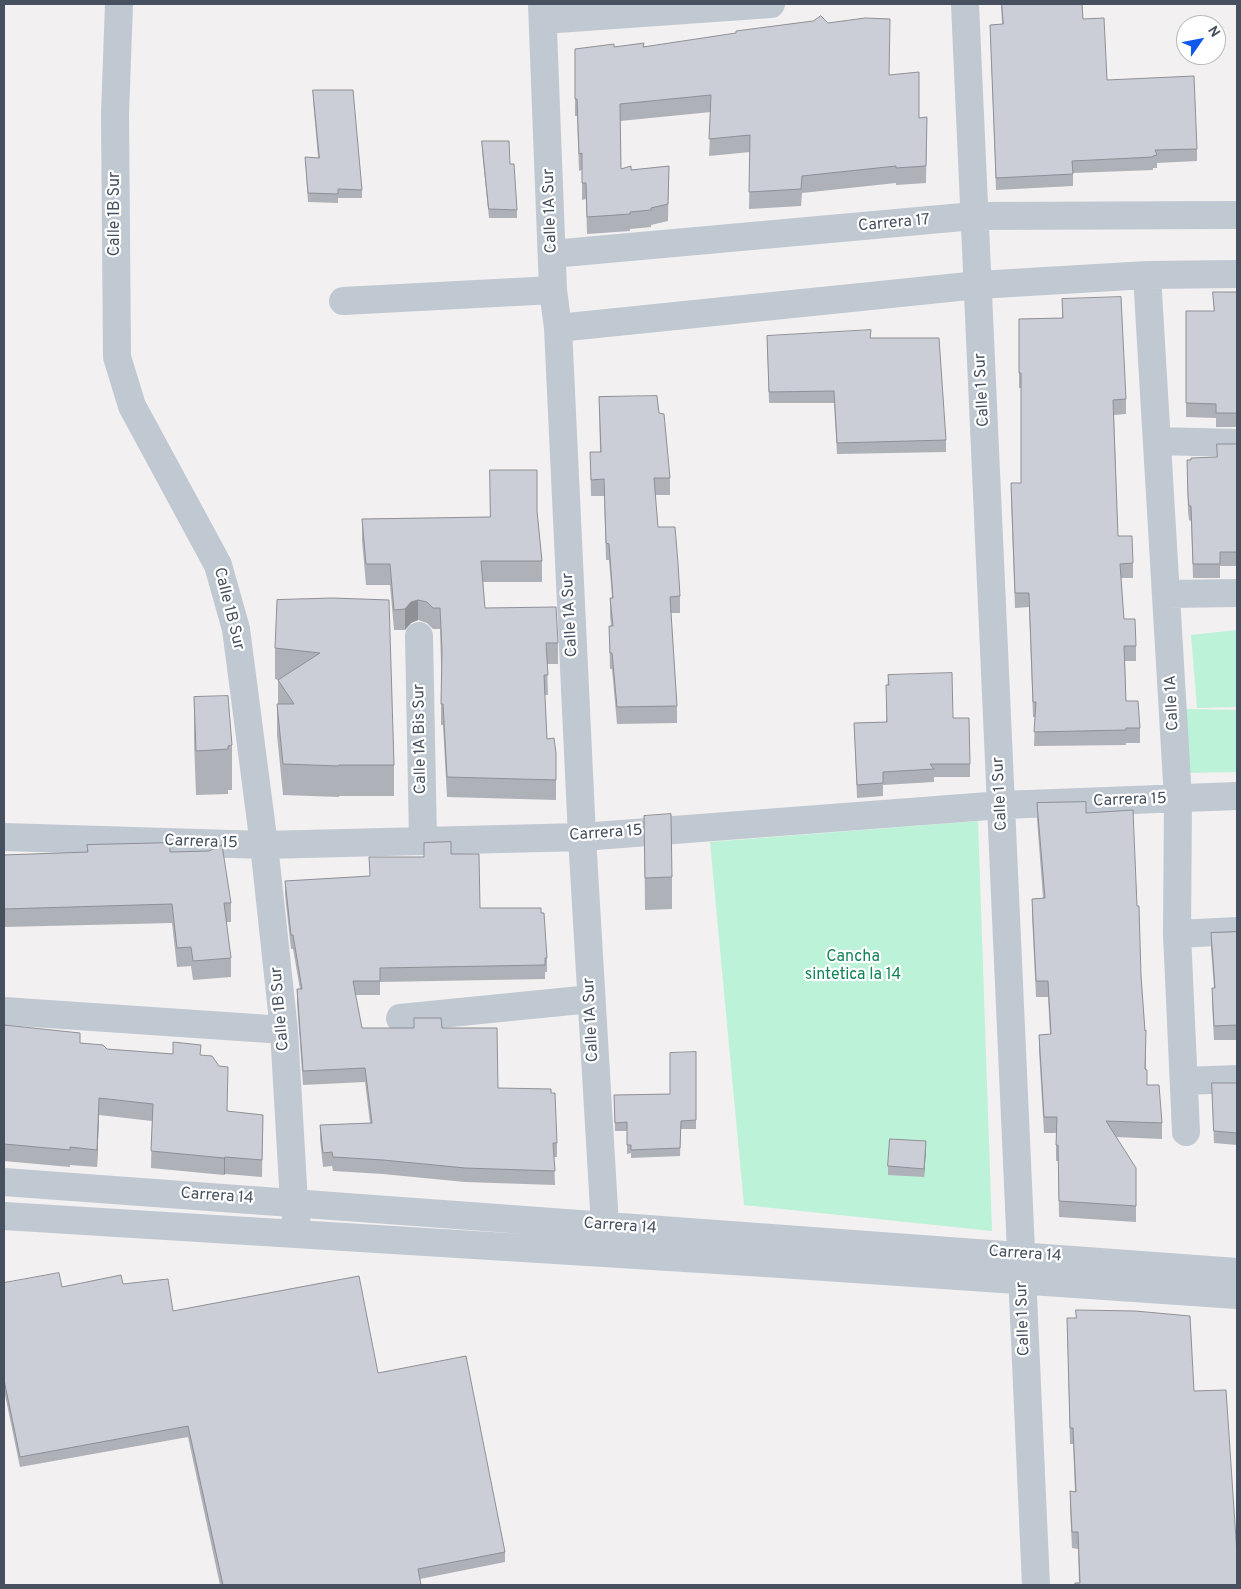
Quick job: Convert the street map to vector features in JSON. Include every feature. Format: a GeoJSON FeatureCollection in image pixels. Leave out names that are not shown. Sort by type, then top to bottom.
{"type":"FeatureCollection","features":[{"type":"Feature","properties":{"kind":"street","name":"Calle 1B Sur"},"geometry":{"type":"LineString","coordinates":[[119,4],[115,114],[117,357],[132,406],[218,565],[236,629],[264,844],[284,1030],[294,1203],[298,1234]]}},
{"type":"Feature","properties":{"kind":"street"},"geometry":{"type":"LineString","coordinates":[[542,12],[762,4]]}},
{"type":"Feature","properties":{"kind":"street","name":"Calle 1 Sur"},"geometry":{"type":"LineString","coordinates":[[965,4],[1036,1585]]}},
{"type":"Feature","properties":{"kind":"street","name":"Calle 1A Sur"},"geometry":{"type":"LineString","coordinates":[[542,12],[553,290],[558,328],[582,837],[605,1226]]}},
{"type":"Feature","properties":{"kind":"street","name":"Carrera 17"},"geometry":{"type":"LineString","coordinates":[[552,254],[974,216],[1237,215]]}},
{"type":"Feature","properties":{"kind":"street"},"geometry":{"type":"LineString","coordinates":[[558,328],[978,285],[1147,275],[1237,274]]}},
{"type":"Feature","properties":{"kind":"street","name":"Calle 1A"},"geometry":{"type":"LineString","coordinates":[[1147,275],[1178,799],[1177,934],[1186,1132]]}},
{"type":"Feature","properties":{"kind":"street"},"geometry":{"type":"LineString","coordinates":[[343,301],[553,290]]}},
{"type":"Feature","properties":{"kind":"street"},"geometry":{"type":"LineString","coordinates":[[1157,441],[1237,442]]}},
{"type":"Feature","properties":{"kind":"street"},"geometry":{"type":"LineString","coordinates":[[1167,594],[1237,593]]}},
{"type":"Feature","properties":{"kind":"street","name":"Calle 1A Bis Sur"},"geometry":{"type":"LineString","coordinates":[[419,636],[423,841]]}},
{"type":"Feature","properties":{"kind":"street","name":"Carrera 15"},"geometry":{"type":"LineString","coordinates":[[4,838],[264,844],[582,837],[1002,805],[1237,796]]}},
{"type":"Feature","properties":{"kind":"street"},"geometry":{"type":"LineString","coordinates":[[1177,934],[1237,931]]}},
{"type":"Feature","properties":{"kind":"street"},"geometry":{"type":"LineString","coordinates":[[400,1018],[591,999]]}},
{"type":"Feature","properties":{"kind":"street"},"geometry":{"type":"LineString","coordinates":[[4,1011],[284,1030]]}},
{"type":"Feature","properties":{"kind":"street"},"geometry":{"type":"LineString","coordinates":[[1185,1081],[1237,1079]]}},
{"type":"Feature","properties":{"kind":"street","name":"Carrera 14"},"geometry":{"type":"LineString","coordinates":[[4,1182],[605,1226],[767,1250]]}},
{"type":"Feature","properties":{"kind":"street","name":"Carrera 14"},"geometry":{"type":"LineString","coordinates":[[4,1216],[298,1234],[767,1250],[1022,1267],[1237,1272]]}},
{"type":"Feature","properties":{"kind":"street","name":"Carrera 14"},"geometry":{"type":"LineString","coordinates":[[1022,1267],[1237,1295]]}},
{"type":"Feature","properties":{"kind":"green space"},"geometry":{"type":"Polygon","coordinates":[[[1237,630],[1237,707],[1197,708],[1191,635],[1237,630]]]}},
{"type":"Feature","properties":{"kind":"green space"},"geometry":{"type":"Polygon","coordinates":[[[1186,709],[1237,710],[1237,772],[1186,773],[1186,709]]]}},
{"type":"Feature","properties":{"kind":"green space","name":"Cancha sintetica la 14"},"geometry":{"type":"Polygon","coordinates":[[[978,821],[992,1231],[744,1205],[710,842],[978,821]]]}},
{"type":"Feature","properties":{"kind":"building"},"geometry":{"type":"Polygon","coordinates":[[[1002,4],[1082,4],[1083,19],[1104,18],[1107,80],[1194,76],[1197,149],[1155,150],[1157,155],[1153,157],[1072,161],[1073,174],[996,178],[990,25],[1003,24],[1002,4]]]}},
{"type":"Feature","properties":{"kind":"building"},"geometry":{"type":"Polygon","coordinates":[[[821,16],[828,23],[865,18],[890,19],[889,75],[919,72],[919,118],[927,117],[926,166],[896,168],[896,166],[802,176],[801,189],[749,192],[750,135],[709,139],[711,95],[620,104],[621,169],[631,166],[631,170],[669,166],[668,204],[651,208],[651,210],[630,212],[630,214],[587,217],[586,183],[582,183],[582,153],[579,154],[577,99],[575,99],[575,49],[614,44],[614,47],[644,43],[643,47],[736,33],[736,31],[813,21],[821,16]]]}},
{"type":"Feature","properties":{"kind":"building"},"geometry":{"type":"Polygon","coordinates":[[[313,90],[353,90],[362,190],[338,189],[338,194],[308,193],[305,157],[319,158],[313,90]]]}},
{"type":"Feature","properties":{"kind":"building"},"geometry":{"type":"Polygon","coordinates":[[[482,141],[509,141],[510,164],[514,164],[517,210],[489,209],[482,141]]]}},
{"type":"Feature","properties":{"kind":"building"},"geometry":{"type":"Polygon","coordinates":[[[1213,292],[1237,292],[1237,413],[1216,413],[1216,404],[1186,403],[1186,311],[1214,311],[1213,292]]]}},
{"type":"Feature","properties":{"kind":"building"},"geometry":{"type":"Polygon","coordinates":[[[1121,297],[1126,399],[1113,400],[1118,536],[1132,536],[1133,563],[1120,564],[1124,619],[1135,619],[1136,646],[1124,646],[1126,701],[1138,701],[1140,728],[1034,732],[1036,702],[1033,702],[1029,593],[1015,593],[1011,483],[1021,483],[1019,319],[1063,318],[1062,299],[1121,297]]]}},
{"type":"Feature","properties":{"kind":"building"},"geometry":{"type":"Polygon","coordinates":[[[871,330],[870,338],[939,338],[946,440],[837,443],[834,391],[769,392],[767,336],[871,330]]]}},
{"type":"Feature","properties":{"kind":"building"},"geometry":{"type":"Polygon","coordinates":[[[657,396],[659,413],[664,414],[670,478],[654,478],[658,527],[675,527],[678,563],[680,596],[670,597],[677,706],[617,707],[612,653],[610,653],[609,626],[613,626],[610,598],[613,598],[609,544],[606,543],[604,479],[591,480],[590,452],[601,452],[599,397],[657,396]]]}},
{"type":"Feature","properties":{"kind":"building"},"geometry":{"type":"Polygon","coordinates":[[[1217,444],[1237,444],[1237,552],[1220,552],[1220,564],[1193,564],[1187,460],[1191,460],[1191,458],[1217,457],[1217,444]]]}},
{"type":"Feature","properties":{"kind":"building"},"geometry":{"type":"Polygon","coordinates":[[[490,470],[537,470],[537,511],[542,561],[481,561],[485,608],[556,607],[558,643],[546,643],[548,675],[544,675],[547,739],[554,738],[556,780],[447,777],[443,704],[441,704],[442,650],[440,608],[433,608],[427,602],[418,600],[411,602],[405,609],[394,610],[390,564],[366,564],[362,519],[490,517],[490,470]]]}},
{"type":"Feature","properties":{"kind":"building"},"geometry":{"type":"Polygon","coordinates":[[[333,598],[389,600],[394,765],[283,764],[277,704],[294,704],[278,680],[320,653],[275,648],[277,600],[333,598]]]}},
{"type":"Feature","properties":{"kind":"building"},"geometry":{"type":"Polygon","coordinates":[[[952,673],[953,718],[969,718],[970,764],[930,764],[934,769],[883,772],[883,783],[857,785],[854,723],[887,722],[886,685],[889,685],[888,675],[952,673]]]}},
{"type":"Feature","properties":{"kind":"building"},"geometry":{"type":"Polygon","coordinates":[[[228,696],[232,745],[228,746],[228,749],[196,751],[194,697],[228,696]]]}},
{"type":"Feature","properties":{"kind":"building"},"geometry":{"type":"Polygon","coordinates":[[[1086,802],[1086,813],[1133,810],[1141,976],[1146,1030],[1145,1069],[1147,1070],[1147,1085],[1159,1085],[1162,1123],[1106,1121],[1136,1168],[1136,1206],[1059,1201],[1058,1145],[1056,1145],[1057,1117],[1044,1117],[1039,1035],[1051,1034],[1048,981],[1036,981],[1032,899],[1045,898],[1037,803],[1086,802]]]}},
{"type":"Feature","properties":{"kind":"building"},"geometry":{"type":"Polygon","coordinates":[[[671,814],[672,877],[645,878],[644,816],[671,814]]]}},
{"type":"Feature","properties":{"kind":"building"},"geometry":{"type":"Polygon","coordinates":[[[451,842],[451,854],[479,854],[480,908],[541,908],[541,913],[544,913],[547,958],[545,958],[545,965],[380,968],[380,981],[353,981],[362,1028],[414,1028],[414,1018],[441,1018],[442,1028],[497,1028],[498,1088],[551,1089],[551,1093],[555,1093],[557,1143],[553,1143],[555,1171],[465,1168],[333,1157],[332,1152],[323,1153],[320,1125],[372,1123],[365,1068],[303,1071],[297,989],[302,989],[293,935],[291,935],[285,881],[370,876],[369,857],[424,857],[424,843],[451,842]]]}},
{"type":"Feature","properties":{"kind":"building"},"geometry":{"type":"Polygon","coordinates":[[[170,843],[170,852],[209,851],[222,845],[231,903],[224,903],[231,958],[193,961],[191,947],[177,948],[172,904],[4,909],[4,855],[88,852],[87,845],[170,843]]]}},
{"type":"Feature","properties":{"kind":"building"},"geometry":{"type":"Polygon","coordinates":[[[1237,932],[1237,1025],[1214,1026],[1212,988],[1215,988],[1211,933],[1237,932]]]}},
{"type":"Feature","properties":{"kind":"building"},"geometry":{"type":"Polygon","coordinates":[[[4,1025],[80,1033],[80,1043],[103,1045],[107,1049],[173,1054],[173,1042],[201,1045],[200,1055],[212,1056],[219,1066],[228,1067],[227,1111],[263,1115],[262,1160],[151,1151],[153,1104],[99,1098],[97,1150],[70,1147],[70,1150],[4,1144],[4,1025]]]}},
{"type":"Feature","properties":{"kind":"building"},"geometry":{"type":"Polygon","coordinates":[[[696,1052],[696,1120],[681,1121],[680,1148],[631,1150],[631,1145],[627,1145],[627,1122],[615,1123],[614,1095],[670,1094],[670,1053],[696,1052]]]}},
{"type":"Feature","properties":{"kind":"building"},"geometry":{"type":"Polygon","coordinates":[[[1212,1083],[1237,1083],[1237,1133],[1214,1131],[1212,1083]]]}},
{"type":"Feature","properties":{"kind":"building"},"geometry":{"type":"Polygon","coordinates":[[[890,1139],[926,1141],[924,1169],[888,1166],[890,1139]]]}},
{"type":"Feature","properties":{"kind":"building"},"geometry":{"type":"Polygon","coordinates":[[[59,1273],[62,1287],[121,1275],[123,1284],[168,1279],[173,1311],[359,1276],[378,1373],[466,1356],[505,1552],[418,1569],[421,1585],[223,1585],[188,1426],[20,1457],[4,1380],[4,1283],[59,1273]]]}},
{"type":"Feature","properties":{"kind":"building"},"geometry":{"type":"Polygon","coordinates":[[[1076,1310],[1135,1311],[1190,1316],[1194,1391],[1226,1390],[1237,1554],[1237,1585],[1075,1585],[1075,1583],[1080,1583],[1078,1532],[1072,1532],[1070,1491],[1076,1492],[1073,1428],[1070,1428],[1067,1318],[1076,1318],[1076,1310]]]}}]}
